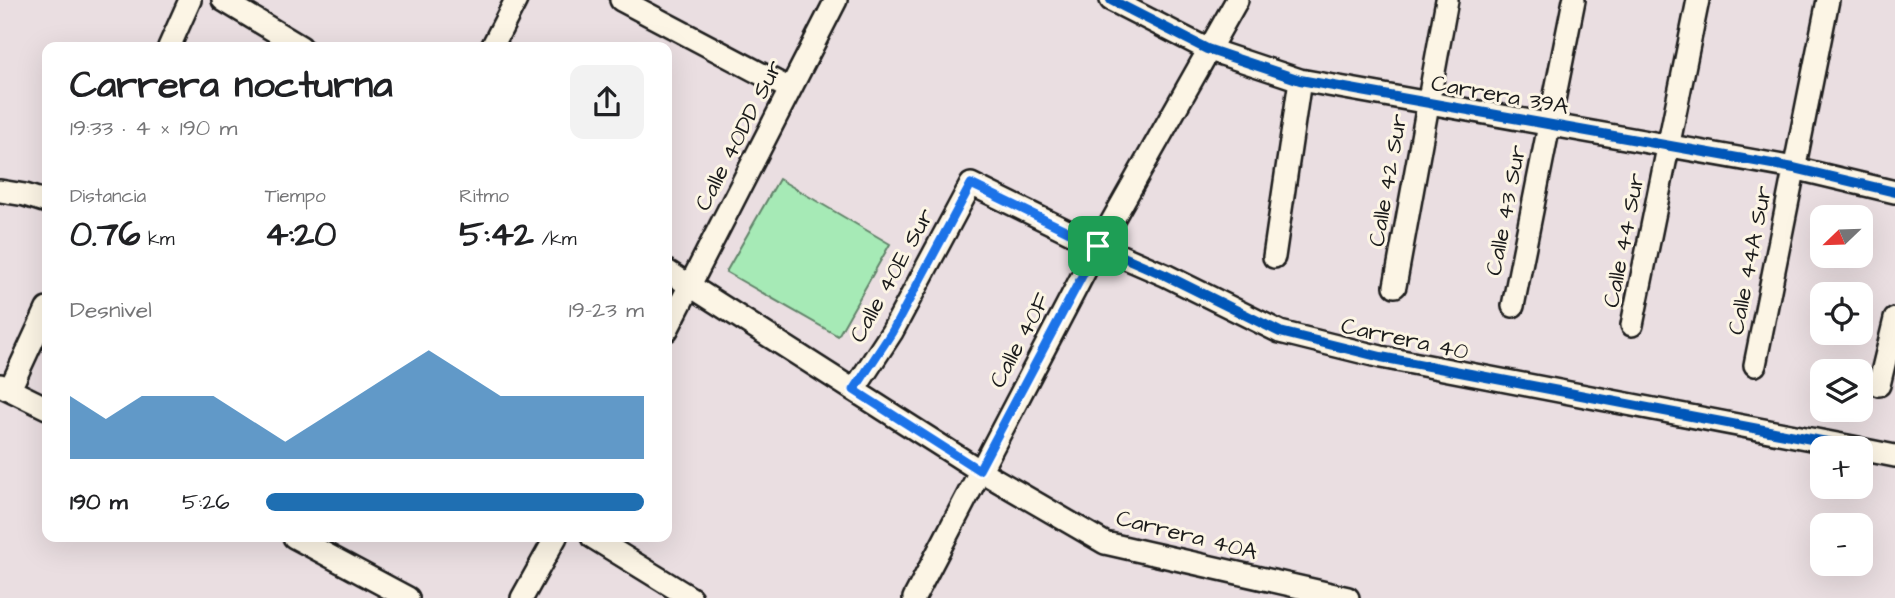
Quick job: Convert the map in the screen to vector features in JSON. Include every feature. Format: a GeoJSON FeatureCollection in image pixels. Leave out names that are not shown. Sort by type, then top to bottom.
{"type":"FeatureCollection","features":[{"type":"Feature","properties":{"kind":"street"},"geometry":{"type":"LineString","coordinates":[[171,42],[190,0]]}},
{"type":"Feature","properties":{"kind":"street"},"geometry":{"type":"LineString","coordinates":[[223,0],[293,42]]}},
{"type":"Feature","properties":{"kind":"street"},"geometry":{"type":"LineString","coordinates":[[495,42],[516,0]]}},
{"type":"Feature","properties":{"kind":"street"},"geometry":{"type":"LineString","coordinates":[[621,0],[790,89]]}},
{"type":"Feature","properties":{"kind":"street","name":"Calle 40DD Sur"},"geometry":{"type":"LineString","coordinates":[[672,320],[836,0]]}},
{"type":"Feature","properties":{"kind":"street","name":"Carrera 39A"},"geometry":{"type":"LineString","coordinates":[[1111,0],[1207,49],[1300,80],[1794,168],[1895,192]]}},
{"type":"Feature","properties":{"kind":"street","name":"Calle 40F"},"geometry":{"type":"LineString","coordinates":[[914,598],[1098,246],[1237,0]]}},
{"type":"Feature","properties":{"kind":"street","name":"Calle 42 Sur"},"geometry":{"type":"LineString","coordinates":[[1395,286],[1447,0]]}},
{"type":"Feature","properties":{"kind":"street","name":"Calle 43 Sur"},"geometry":{"type":"LineString","coordinates":[[1513,306],[1574,0]]}},
{"type":"Feature","properties":{"kind":"street","name":"Calle 44 Sur"},"geometry":{"type":"LineString","coordinates":[[1632,326],[1698,0]]}},
{"type":"Feature","properties":{"kind":"street","name":"Calle 44A Sur"},"geometry":{"type":"LineString","coordinates":[[1755,365],[1828,0]]}},
{"type":"Feature","properties":{"kind":"street"},"geometry":{"type":"LineString","coordinates":[[1274,257],[1300,80]]}},
{"type":"Feature","properties":{"kind":"street","name":"Carrera 40"},"geometry":{"type":"LineString","coordinates":[[971,184],[1280,332],[1381,357],[1810,439]]}},
{"type":"Feature","properties":{"kind":"street","name":"Calle 40E Sur"},"geometry":{"type":"LineString","coordinates":[[854,390],[892,332],[971,184]]}},
{"type":"Feature","properties":{"kind":"street"},"geometry":{"type":"LineString","coordinates":[[0,191],[42,200]]}},
{"type":"Feature","properties":{"kind":"street","name":"Carrera 40A"},"geometry":{"type":"LineString","coordinates":[[672,274],[979,470],[1105,542],[1348,598]]}},
{"type":"Feature","properties":{"kind":"street"},"geometry":{"type":"LineString","coordinates":[[42,318],[5,387],[42,406]]}},
{"type":"Feature","properties":{"kind":"street"},"geometry":{"type":"LineString","coordinates":[[1879,385],[1895,318]]}},
{"type":"Feature","properties":{"kind":"street","name":"Carrera 40"},"geometry":{"type":"LineString","coordinates":[[1873,451],[1895,456]]}},
{"type":"Feature","properties":{"kind":"street"},"geometry":{"type":"LineString","coordinates":[[303,542],[408,598]]}},
{"type":"Feature","properties":{"kind":"street"},"geometry":{"type":"LineString","coordinates":[[522,598],[553,542]]}},
{"type":"Feature","properties":{"kind":"street"},"geometry":{"type":"LineString","coordinates":[[600,542],[691,598]]}},
{"type":"Feature","properties":{"kind":"green space"},"geometry":{"type":"Polygon","coordinates":[[[779,179],[890,244],[838,336],[726,272],[779,179]]]}},
{"type":"Feature","properties":{"kind":"cycle path"},"geometry":{"type":"LineString","coordinates":[[1111,0],[1207,49],[1300,80],[1794,168],[1895,192]]}},
{"type":"Feature","properties":{"kind":"cycle path"},"geometry":{"type":"LineString","coordinates":[[854,390],[892,332],[971,184],[1280,332],[1381,357],[1810,439]]}},
{"type":"Feature","properties":{"kind":"route"},"geometry":{"type":"LineString","coordinates":[[971,184],[1098,246],[979,470],[854,390],[892,332],[971,184]]}}]}
